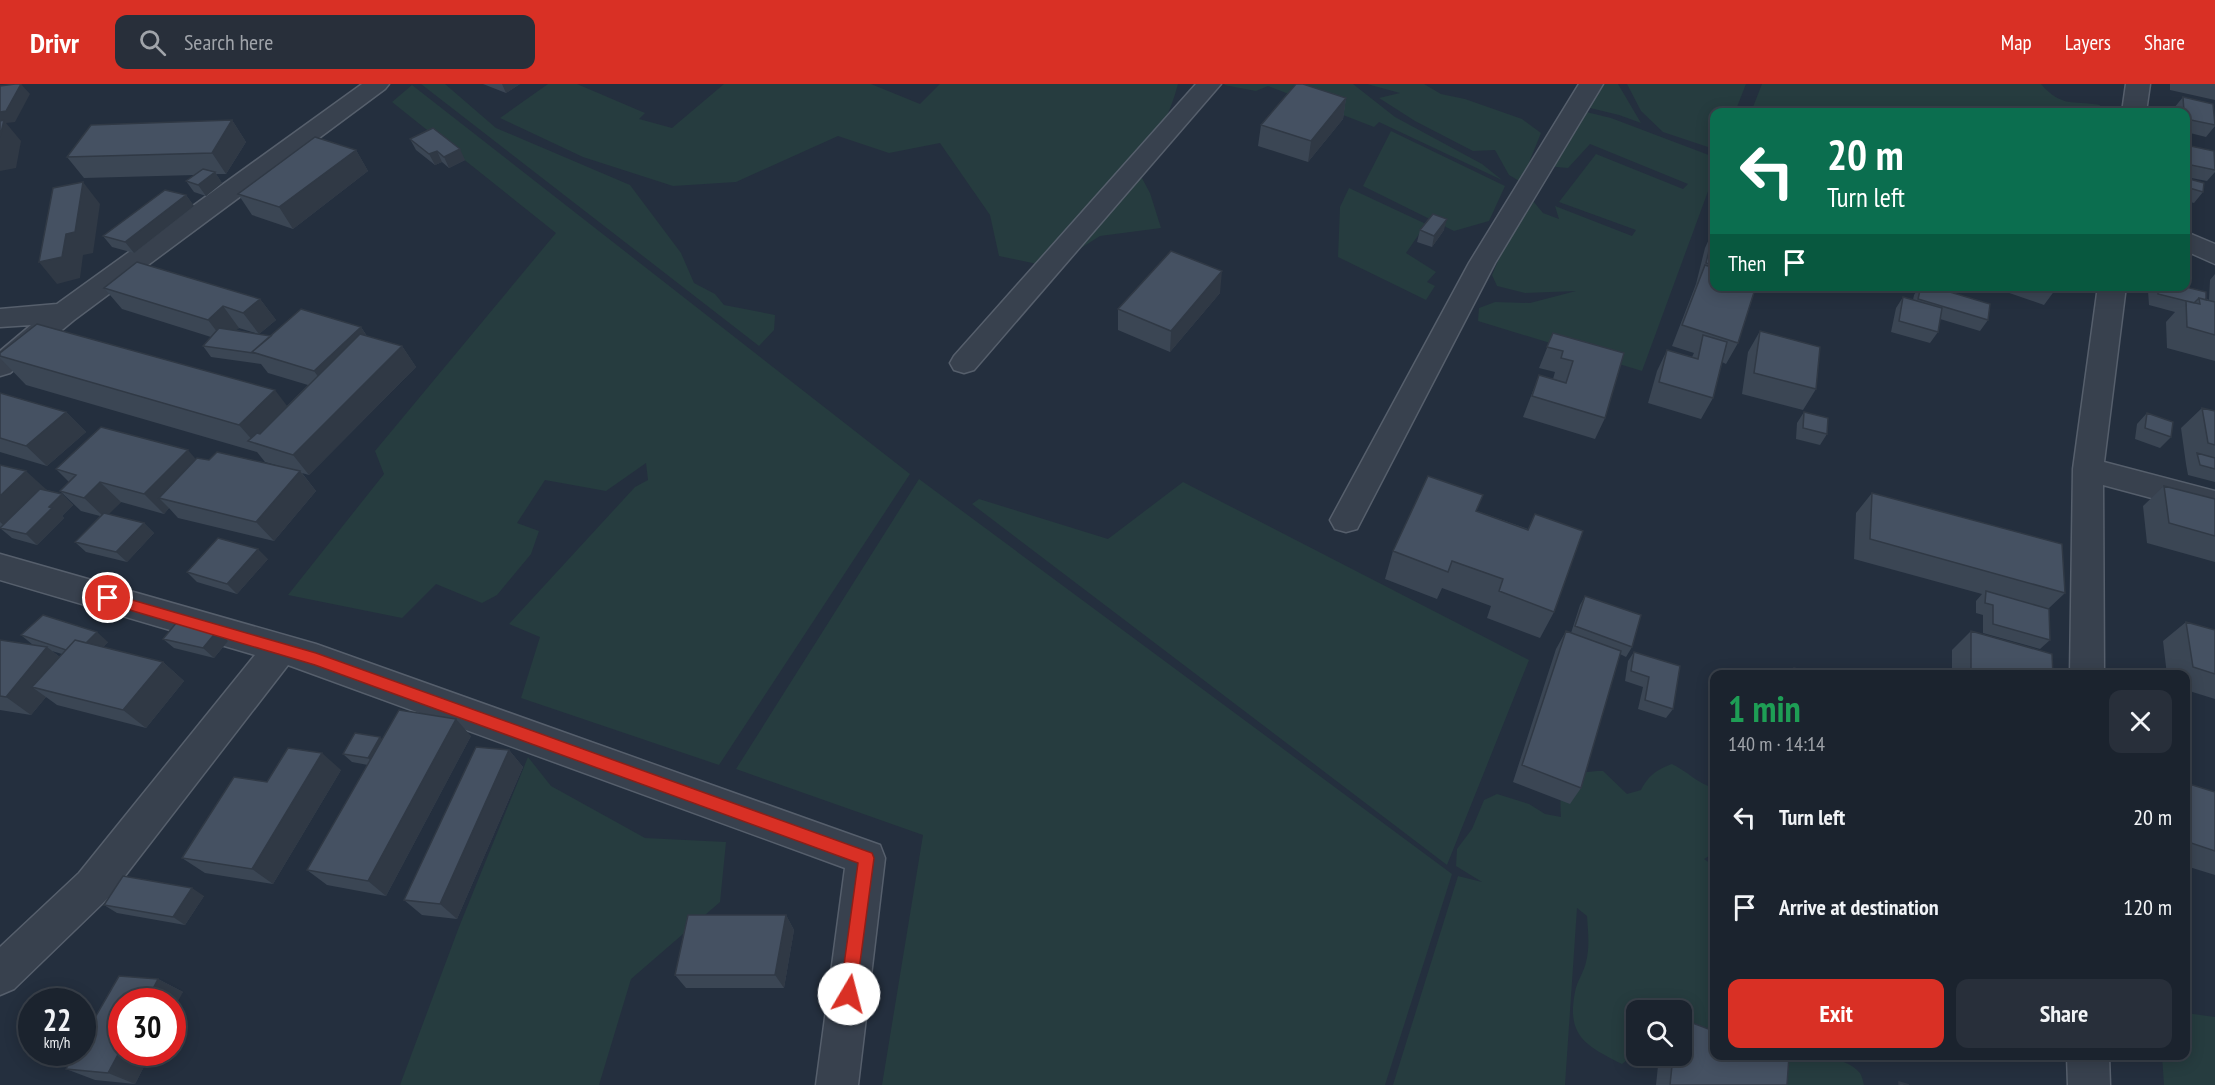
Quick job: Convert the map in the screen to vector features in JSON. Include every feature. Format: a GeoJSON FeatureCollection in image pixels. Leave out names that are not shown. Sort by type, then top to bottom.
{"type":"FeatureCollection","features":[{"type":"Feature","properties":{"kind":"street"},"geometry":{"type":"LineString","coordinates":[[0,366],[64,313],[377,84]]}},
{"type":"Feature","properties":{"kind":"street"},"geometry":{"type":"LineString","coordinates":[[964,363],[1209,84]]}},
{"type":"Feature","properties":{"kind":"street"},"geometry":{"type":"LineString","coordinates":[[1346,520],[1482,263],[1591,84]]}},
{"type":"Feature","properties":{"kind":"street"},"geometry":{"type":"LineString","coordinates":[[2135,108],[2138,84]]}},
{"type":"Feature","properties":{"kind":"street"},"geometry":{"type":"LineString","coordinates":[[2190,242],[2215,255]]}},
{"type":"Feature","properties":{"kind":"street"},"geometry":{"type":"LineString","coordinates":[[2086,670],[2088,469],[2111,291]]}},
{"type":"Feature","properties":{"kind":"street"},"geometry":{"type":"LineString","coordinates":[[0,318],[64,313]]}},
{"type":"Feature","properties":{"kind":"street"},"geometry":{"type":"LineString","coordinates":[[2088,469],[2215,503]]}},
{"type":"Feature","properties":{"kind":"street"},"geometry":{"type":"LineString","coordinates":[[0,567],[316,659],[866,858],[837,1085]]}},
{"type":"Feature","properties":{"kind":"street"},"geometry":{"type":"LineString","coordinates":[[0,975],[93,886],[280,649]]}},
{"type":"Feature","properties":{"kind":"street"},"geometry":{"type":"LineString","coordinates":[[2088,1060],[2089,1085]]}},
{"type":"Feature","properties":{"kind":"green space"},"geometry":{"type":"Polygon","coordinates":[[[421,84],[445,84],[496,128],[630,185],[681,253],[694,283],[715,294],[724,305],[775,315],[774,330],[759,346],[421,84]]]}},
{"type":"Feature","properties":{"kind":"green space"},"geometry":{"type":"Polygon","coordinates":[[[548,84],[577,84],[645,113],[639,119],[672,128],[724,84],[871,84],[920,104],[940,84],[1178,84],[1161,128],[1137,169],[1150,193],[1161,228],[1100,236],[1051,267],[999,256],[990,215],[940,143],[889,153],[838,136],[736,182],[673,186],[583,157],[500,118],[548,84]]]}},
{"type":"Feature","properties":{"kind":"green space"},"geometry":{"type":"Polygon","coordinates":[[[1225,84],[1353,84],[1395,117],[1482,164],[1502,180],[1379,122],[1374,127],[1268,86],[1256,91],[1225,84]]]}},
{"type":"Feature","properties":{"kind":"green space"},"geometry":{"type":"Polygon","coordinates":[[[1367,84],[1424,84],[1441,94],[1465,99],[1522,119],[1541,133],[1521,182],[1509,175],[1495,150],[1473,151],[1415,121],[1379,98],[1400,93],[1367,84]]]}},
{"type":"Feature","properties":{"kind":"green space"},"geometry":{"type":"Polygon","coordinates":[[[1596,84],[1618,84],[1641,123],[1582,106],[1596,84]]]}},
{"type":"Feature","properties":{"kind":"green space"},"geometry":{"type":"Polygon","coordinates":[[[1627,84],[1746,84],[1737,108],[1710,108],[1710,148],[1663,132],[1641,111],[1627,84]]]}},
{"type":"Feature","properties":{"kind":"green space"},"geometry":{"type":"Polygon","coordinates":[[[1762,84],[2041,84],[2048,92],[2062,100],[2100,105],[2100,108],[1753,108],[1762,84]]]}},
{"type":"Feature","properties":{"kind":"green space"},"geometry":{"type":"Polygon","coordinates":[[[412,85],[910,474],[719,765],[521,698],[540,637],[509,624],[635,487],[648,480],[646,463],[606,491],[545,480],[517,523],[539,531],[531,554],[497,595],[482,603],[436,584],[402,618],[288,595],[384,474],[375,451],[556,233],[392,102],[412,85]]]}},
{"type":"Feature","properties":{"kind":"green space"},"geometry":{"type":"Polygon","coordinates":[[[1582,111],[1611,118],[1710,155],[1710,186],[1642,371],[1478,321],[1479,308],[1495,302],[1530,303],[1576,291],[1525,293],[1497,286],[1492,275],[1512,228],[1533,201],[1543,213],[1559,219],[1555,206],[1632,236],[1636,230],[1559,202],[1596,154],[1683,189],[1688,184],[1590,144],[1568,168],[1545,166],[1582,111]]]}},
{"type":"Feature","properties":{"kind":"green space"},"geometry":{"type":"Polygon","coordinates":[[[1391,131],[1505,186],[1489,221],[1454,231],[1363,186],[1391,131]]]}},
{"type":"Feature","properties":{"kind":"green space"},"geometry":{"type":"Polygon","coordinates":[[[1349,188],[1426,224],[1406,253],[1436,272],[1427,282],[1435,286],[1426,300],[1338,257],[1340,207],[1349,188]]]}},
{"type":"Feature","properties":{"kind":"green space"},"geometry":{"type":"Polygon","coordinates":[[[919,479],[1452,874],[1385,1085],[882,1085],[923,835],[736,769],[919,479]]]}},
{"type":"Feature","properties":{"kind":"green space"},"geometry":{"type":"Polygon","coordinates":[[[1183,482],[1529,660],[1447,865],[972,504],[979,499],[1108,539],[1183,482]]]}},
{"type":"Feature","properties":{"kind":"green space"},"geometry":{"type":"Polygon","coordinates":[[[528,757],[551,786],[645,838],[726,842],[720,902],[631,979],[599,1085],[400,1085],[459,927],[528,757]]]}},
{"type":"Feature","properties":{"kind":"green space"},"geometry":{"type":"Polygon","coordinates":[[[1672,764],[1710,787],[1710,855],[1704,859],[1710,863],[1710,1035],[1692,1034],[1692,1000],[1626,1000],[1626,1061],[1622,1064],[1589,1045],[1577,1030],[1574,1020],[1575,992],[1585,966],[1588,945],[1587,916],[1577,908],[1565,1085],[1393,1085],[1458,876],[1482,882],[1456,866],[1457,849],[1472,829],[1484,800],[1497,794],[1529,804],[1545,814],[1561,817],[1561,795],[1564,788],[1568,781],[1581,773],[1603,771],[1627,794],[1641,790],[1654,774],[1672,764]]]}},
{"type":"Feature","properties":{"kind":"green space"},"geometry":{"type":"Polygon","coordinates":[[[2190,1014],[2215,1017],[2215,1085],[2164,1085],[2162,1060],[2190,1060],[2190,1014]]]}},
{"type":"Feature","properties":{"kind":"green space"},"geometry":{"type":"Polygon","coordinates":[[[1766,1060],[1840,1061],[1851,1065],[1859,1072],[1864,1085],[1778,1085],[1766,1060]]]}},
{"type":"Feature","properties":{"kind":"building"},"geometry":{"type":"Polygon","coordinates":[[[21,84],[6,111],[0,112],[0,86],[21,84]]]}},
{"type":"Feature","properties":{"kind":"building"},"geometry":{"type":"Polygon","coordinates":[[[1296,84],[1303,84],[1346,98],[1311,141],[1261,125],[1296,84]]]}},
{"type":"Feature","properties":{"kind":"building"},"geometry":{"type":"Polygon","coordinates":[[[2183,97],[2213,104],[2215,125],[2190,120],[2190,108],[2184,108],[2183,97]]]}},
{"type":"Feature","properties":{"kind":"building"},"geometry":{"type":"Polygon","coordinates":[[[4,120],[0,137],[0,121],[4,120]]]}},
{"type":"Feature","properties":{"kind":"building"},"geometry":{"type":"Polygon","coordinates":[[[232,120],[212,153],[67,157],[91,125],[232,120]]]}},
{"type":"Feature","properties":{"kind":"building"},"geometry":{"type":"Polygon","coordinates":[[[433,128],[460,149],[444,157],[437,151],[429,154],[410,139],[433,128]]]}},
{"type":"Feature","properties":{"kind":"building"},"geometry":{"type":"Polygon","coordinates":[[[315,137],[356,150],[279,207],[238,194],[315,137]]]}},
{"type":"Feature","properties":{"kind":"building"},"geometry":{"type":"Polygon","coordinates":[[[2190,146],[2214,151],[2215,170],[2190,165],[2190,146]]]}},
{"type":"Feature","properties":{"kind":"building"},"geometry":{"type":"Polygon","coordinates":[[[203,169],[215,172],[198,185],[186,181],[203,169]]]}},
{"type":"Feature","properties":{"kind":"building"},"geometry":{"type":"Polygon","coordinates":[[[2190,179],[2204,183],[2203,192],[2190,188],[2190,179]]]}},
{"type":"Feature","properties":{"kind":"building"},"geometry":{"type":"Polygon","coordinates":[[[83,182],[75,232],[66,234],[62,257],[39,262],[53,188],[83,182]]]}},
{"type":"Feature","properties":{"kind":"building"},"geometry":{"type":"Polygon","coordinates":[[[165,190],[186,195],[125,242],[103,236],[165,190]]]}},
{"type":"Feature","properties":{"kind":"building"},"geometry":{"type":"Polygon","coordinates":[[[1433,214],[1447,219],[1434,236],[1420,230],[1433,214]]]}},
{"type":"Feature","properties":{"kind":"building"},"geometry":{"type":"Polygon","coordinates":[[[1710,246],[1710,264],[1706,263],[1710,246]]]}},
{"type":"Feature","properties":{"kind":"building"},"geometry":{"type":"Polygon","coordinates":[[[1171,251],[1222,271],[1171,331],[1118,309],[1171,251]]]}},
{"type":"Feature","properties":{"kind":"building"},"geometry":{"type":"Polygon","coordinates":[[[137,262],[260,299],[243,313],[223,306],[208,320],[104,288],[137,262]]]}},
{"type":"Feature","properties":{"kind":"building"},"geometry":{"type":"Polygon","coordinates":[[[1705,265],[1710,267],[1710,291],[1754,291],[1738,343],[1682,325],[1705,265]]]}},
{"type":"Feature","properties":{"kind":"building"},"geometry":{"type":"Polygon","coordinates":[[[2190,288],[2206,292],[2206,300],[2199,298],[2194,303],[2158,294],[2158,291],[2190,291],[2190,288]]]}},
{"type":"Feature","properties":{"kind":"building"},"geometry":{"type":"Polygon","coordinates":[[[1920,291],[1947,291],[1990,304],[1988,320],[1918,299],[1920,291]]]}},
{"type":"Feature","properties":{"kind":"building"},"geometry":{"type":"Polygon","coordinates":[[[1903,297],[1942,308],[1938,332],[1899,321],[1903,297]]]}},
{"type":"Feature","properties":{"kind":"building"},"geometry":{"type":"Polygon","coordinates":[[[2199,298],[2215,302],[2215,335],[2187,327],[2186,301],[2200,304],[2199,298]]]}},
{"type":"Feature","properties":{"kind":"building"},"geometry":{"type":"Polygon","coordinates":[[[301,309],[361,327],[314,371],[252,352],[301,309]]]}},
{"type":"Feature","properties":{"kind":"building"},"geometry":{"type":"Polygon","coordinates":[[[37,324],[275,390],[239,425],[0,356],[0,353],[37,324]]]}},
{"type":"Feature","properties":{"kind":"building"},"geometry":{"type":"Polygon","coordinates":[[[219,328],[271,336],[253,353],[203,346],[219,328]]]}},
{"type":"Feature","properties":{"kind":"building"},"geometry":{"type":"Polygon","coordinates":[[[1760,331],[1820,347],[1816,389],[1754,373],[1760,331]]]}},
{"type":"Feature","properties":{"kind":"building"},"geometry":{"type":"Polygon","coordinates":[[[1553,333],[1624,353],[1605,418],[1532,396],[1539,375],[1566,383],[1573,361],[1561,358],[1563,351],[1547,347],[1553,333]]]}},
{"type":"Feature","properties":{"kind":"building"},"geometry":{"type":"Polygon","coordinates":[[[360,334],[402,346],[293,455],[248,441],[257,433],[260,434],[360,334]]]}},
{"type":"Feature","properties":{"kind":"building"},"geometry":{"type":"Polygon","coordinates":[[[1703,335],[1727,342],[1713,398],[1659,382],[1667,350],[1698,359],[1703,335]]]}},
{"type":"Feature","properties":{"kind":"building"},"geometry":{"type":"Polygon","coordinates":[[[0,393],[66,412],[26,446],[0,438],[0,393]]]}},
{"type":"Feature","properties":{"kind":"building"},"geometry":{"type":"Polygon","coordinates":[[[2202,408],[2215,411],[2215,445],[2208,443],[2202,408]]]}},
{"type":"Feature","properties":{"kind":"building"},"geometry":{"type":"Polygon","coordinates":[[[1804,412],[1828,418],[1827,434],[1803,428],[1804,412]]]}},
{"type":"Feature","properties":{"kind":"building"},"geometry":{"type":"Polygon","coordinates":[[[2147,413],[2173,422],[2171,437],[2145,428],[2147,413]]]}},
{"type":"Feature","properties":{"kind":"building"},"geometry":{"type":"Polygon","coordinates":[[[101,427],[188,450],[144,494],[100,482],[84,498],[60,491],[76,475],[56,469],[101,427]]]}},
{"type":"Feature","properties":{"kind":"building"},"geometry":{"type":"Polygon","coordinates":[[[217,452],[300,471],[256,522],[159,498],[197,458],[209,460],[217,452]]]}},
{"type":"Feature","properties":{"kind":"building"},"geometry":{"type":"Polygon","coordinates":[[[2197,453],[2215,458],[2215,469],[2200,465],[2197,453]]]}},
{"type":"Feature","properties":{"kind":"building"},"geometry":{"type":"Polygon","coordinates":[[[0,465],[26,471],[0,496],[0,465]]]}},
{"type":"Feature","properties":{"kind":"building"},"geometry":{"type":"Polygon","coordinates":[[[1428,476],[1483,495],[1476,511],[1528,530],[1535,514],[1583,531],[1554,612],[1499,591],[1503,579],[1452,561],[1448,572],[1393,551],[1428,476]]]}},
{"type":"Feature","properties":{"kind":"building"},"geometry":{"type":"Polygon","coordinates":[[[2164,486],[2215,499],[2215,536],[2169,523],[2164,486]]]}},
{"type":"Feature","properties":{"kind":"building"},"geometry":{"type":"Polygon","coordinates":[[[40,489],[62,494],[49,507],[52,508],[26,534],[0,528],[40,489]]]}},
{"type":"Feature","properties":{"kind":"building"},"geometry":{"type":"Polygon","coordinates":[[[1872,493],[2062,544],[2065,593],[1870,539],[1872,493]]]}},
{"type":"Feature","properties":{"kind":"building"},"geometry":{"type":"Polygon","coordinates":[[[104,513],[144,523],[116,552],[75,542],[104,513]]]}},
{"type":"Feature","properties":{"kind":"building"},"geometry":{"type":"Polygon","coordinates":[[[218,538],[258,549],[227,584],[187,572],[218,538]]]}},
{"type":"Feature","properties":{"kind":"building"},"geometry":{"type":"Polygon","coordinates":[[[1986,591],[2049,609],[2050,640],[1993,624],[1993,605],[1985,603],[1986,591]]]}},
{"type":"Feature","properties":{"kind":"building"},"geometry":{"type":"Polygon","coordinates":[[[1585,596],[1641,615],[1632,647],[1575,626],[1585,596]]]}},
{"type":"Feature","properties":{"kind":"building"},"geometry":{"type":"Polygon","coordinates":[[[43,615],[97,632],[86,643],[75,640],[66,650],[21,635],[43,615]]]}},
{"type":"Feature","properties":{"kind":"building"},"geometry":{"type":"Polygon","coordinates":[[[177,622],[217,631],[203,648],[163,639],[177,622]]]}},
{"type":"Feature","properties":{"kind":"building"},"geometry":{"type":"Polygon","coordinates":[[[2186,622],[2215,630],[2215,674],[2193,667],[2186,622]]]}},
{"type":"Feature","properties":{"kind":"building"},"geometry":{"type":"Polygon","coordinates":[[[1566,631],[1621,651],[1581,788],[1522,765],[1566,631]]]}},
{"type":"Feature","properties":{"kind":"building"},"geometry":{"type":"Polygon","coordinates":[[[1971,631],[2052,654],[2053,670],[1971,670],[1971,631]]]}},
{"type":"Feature","properties":{"kind":"building"},"geometry":{"type":"Polygon","coordinates":[[[0,640],[47,647],[6,697],[0,696],[0,640]]]}},
{"type":"Feature","properties":{"kind":"building"},"geometry":{"type":"Polygon","coordinates":[[[75,640],[163,662],[123,710],[32,687],[75,640]]]}},
{"type":"Feature","properties":{"kind":"building"},"geometry":{"type":"Polygon","coordinates":[[[1634,652],[1680,666],[1673,709],[1645,700],[1649,677],[1631,671],[1634,652]]]}},
{"type":"Feature","properties":{"kind":"building"},"geometry":{"type":"Polygon","coordinates":[[[399,710],[456,719],[368,881],[307,870],[399,710]]]}},
{"type":"Feature","properties":{"kind":"building"},"geometry":{"type":"Polygon","coordinates":[[[355,733],[380,737],[368,758],[343,754],[355,733]]]}},
{"type":"Feature","properties":{"kind":"building"},"geometry":{"type":"Polygon","coordinates":[[[476,747],[509,750],[440,904],[404,900],[476,747]]]}},
{"type":"Feature","properties":{"kind":"building"},"geometry":{"type":"Polygon","coordinates":[[[288,748],[322,753],[252,869],[182,858],[234,777],[267,782],[288,748]]]}},
{"type":"Feature","properties":{"kind":"building"},"geometry":{"type":"Polygon","coordinates":[[[2190,784],[2215,792],[2215,851],[2191,843],[2190,784]]]}},
{"type":"Feature","properties":{"kind":"building"},"geometry":{"type":"Polygon","coordinates":[[[123,876],[192,888],[173,917],[104,905],[123,876]]]}},
{"type":"Feature","properties":{"kind":"building"},"geometry":{"type":"Polygon","coordinates":[[[688,915],[786,915],[775,975],[675,975],[688,915]]]}},
{"type":"Feature","properties":{"kind":"building"},"geometry":{"type":"Polygon","coordinates":[[[119,976],[158,979],[153,988],[112,988],[119,976]]]}},
{"type":"Feature","properties":{"kind":"building"},"geometry":{"type":"Polygon","coordinates":[[[108,995],[108,1066],[112,1066],[108,1073],[66,1069],[68,1066],[96,1066],[96,1016],[108,995]]]}},
{"type":"Feature","properties":{"kind":"building"},"geometry":{"type":"Polygon","coordinates":[[[1692,1023],[1710,1030],[1710,1060],[1789,1060],[1787,1085],[1670,1085],[1672,1066],[1692,1066],[1692,1023]]]}},
{"type":"Feature","properties":{"kind":"route"},"geometry":{"type":"LineString","coordinates":[[108,598],[316,659],[866,858],[849,994]]}}]}
